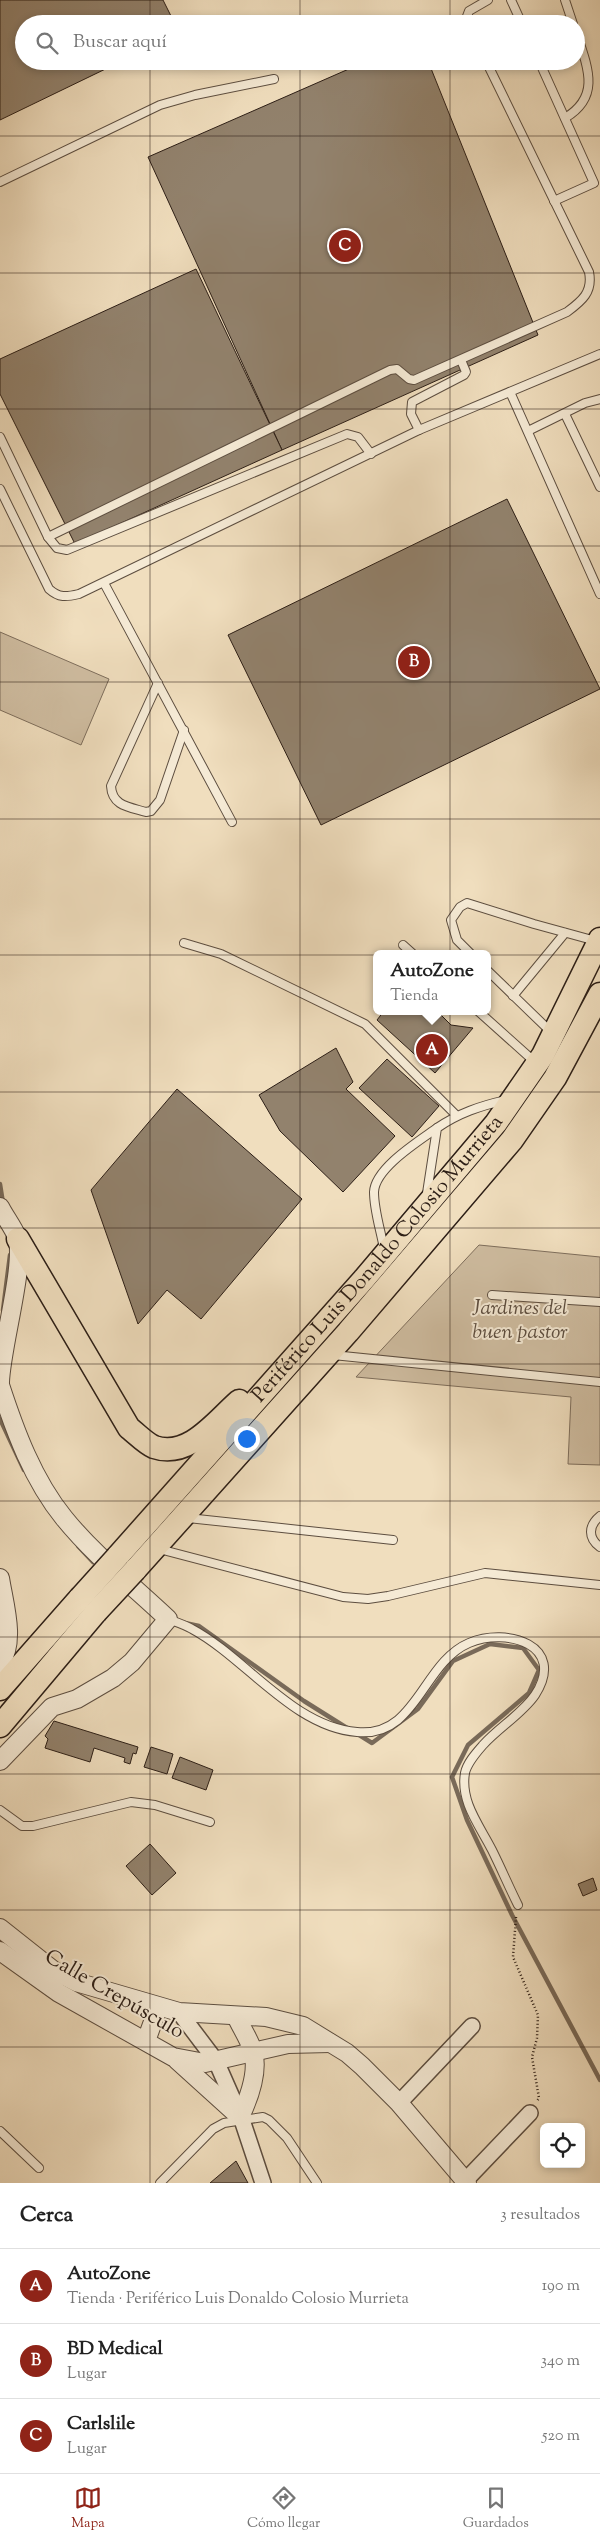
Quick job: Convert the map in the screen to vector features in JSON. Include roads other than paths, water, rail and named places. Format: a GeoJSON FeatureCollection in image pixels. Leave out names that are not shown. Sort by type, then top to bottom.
{"type":"FeatureCollection","features":[{"type":"Feature","properties":{"kind":"main road","name":"Periférico Luis Donaldo Colosio Murrieta"},"geometry":{"type":"LineString","coordinates":[[169,1515],[318,1330],[389,1267],[524,1104],[546,1071],[562,1042],[600,941]]}},
{"type":"Feature","properties":{"kind":"main road","name":"Periférico Luis Donaldo Colosio Murrieta"},"geometry":{"type":"LineString","coordinates":[[562,1042],[600,994]]}},
{"type":"Feature","properties":{"kind":"main road","name":"Periférico Luis Donaldo Colosio Murrieta"},"geometry":{"type":"LineString","coordinates":[[0,1726],[31,1689],[88,1605],[138,1547],[328,1355],[389,1267],[423,1209],[524,1104]]}},
{"type":"Feature","properties":{"kind":"main road"},"geometry":{"type":"LineString","coordinates":[[18,1238],[129,1428],[152,1446],[176,1449],[190,1444],[318,1330]]}},
{"type":"Feature","properties":{"kind":"main road","name":"Periférico Luis Donaldo Colosio Murrieta"},"geometry":{"type":"LineString","coordinates":[[5,1675],[88,1605],[135,1570],[138,1547]]}},
{"type":"Feature","properties":{"kind":"street"},"geometry":{"type":"LineString","coordinates":[[0,1207],[18,1238],[18,1271],[0,1363],[0,1383],[16,1434],[47,1494],[63,1517],[79,1536],[168,1619],[132,1662],[113,1678],[77,1699],[52,1707],[0,1761]]}},
{"type":"Feature","properties":{"kind":"street"},"geometry":{"type":"LineString","coordinates":[[0,1578],[8,1642],[5,1675],[31,1689],[52,1707]]}},
{"type":"Feature","properties":{"kind":"street","name":"Calle Crepúsculo"},"geometry":{"type":"LineString","coordinates":[[0,1928],[52,1970],[65,1977],[158,2008],[179,2012],[289,2021],[303,2026],[362,2066],[399,2103],[466,2182]]}},
{"type":"Feature","properties":{"kind":"street","name":"Calle Crepúsculo"},"geometry":{"type":"LineString","coordinates":[[0,1951],[58,1994],[173,2057],[198,2063],[216,2061],[288,2044],[330,2043]]}},
{"type":"Feature","properties":{"kind":"street"},"geometry":{"type":"LineString","coordinates":[[146,2042],[158,2008]]}},
{"type":"Feature","properties":{"kind":"street"},"geometry":{"type":"LineString","coordinates":[[179,2012],[216,2061],[241,2118],[264,2183]]}},
{"type":"Feature","properties":{"kind":"street"},"geometry":{"type":"LineString","coordinates":[[236,2016],[253,2052],[254,2069],[249,2095],[241,2118]]}},
{"type":"Feature","properties":{"kind":"street"},"geometry":{"type":"LineString","coordinates":[[399,2103],[472,2026]]}},
{"type":"Feature","properties":{"kind":"street"},"geometry":{"type":"LineString","coordinates":[[173,2057],[241,2118]]}},
{"type":"Feature","properties":{"kind":"street"},"geometry":{"type":"LineString","coordinates":[[466,2182],[530,2113]]}},
{"type":"Feature","properties":{"kind":"lane"},"geometry":{"type":"LineString","coordinates":[[468,15],[469,11],[488,0]]}},
{"type":"Feature","properties":{"kind":"lane"},"geometry":{"type":"LineString","coordinates":[[511,0],[518,15]]}},
{"type":"Feature","properties":{"kind":"lane"},"geometry":{"type":"LineString","coordinates":[[565,0],[570,15]]}},
{"type":"Feature","properties":{"kind":"lane"},"geometry":{"type":"LineString","coordinates":[[566,118],[587,106],[593,98],[595,87],[585,58]]}},
{"type":"Feature","properties":{"kind":"lane"},"geometry":{"type":"LineString","coordinates":[[48,537],[390,370],[397,369],[408,379],[414,380],[567,312],[584,300],[591,282],[589,272],[490,70]]}},
{"type":"Feature","properties":{"kind":"lane"},"geometry":{"type":"LineString","coordinates":[[543,70],[597,181],[554,201]]}},
{"type":"Feature","properties":{"kind":"lane"},"geometry":{"type":"LineString","coordinates":[[0,182],[160,105],[195,95],[274,79]]}},
{"type":"Feature","properties":{"kind":"lane"},"geometry":{"type":"LineString","coordinates":[[1,494],[48,589],[56,596],[66,597],[79,594],[418,430],[600,354]]}},
{"type":"Feature","properties":{"kind":"lane"},"geometry":{"type":"LineString","coordinates":[[418,430],[411,414],[412,402],[464,374],[466,372],[461,360]]}},
{"type":"Feature","properties":{"kind":"lane"},"geometry":{"type":"LineString","coordinates":[[510,392],[600,594]]}},
{"type":"Feature","properties":{"kind":"lane"},"geometry":{"type":"LineString","coordinates":[[528,431],[596,399],[600,399]]}},
{"type":"Feature","properties":{"kind":"lane"},"geometry":{"type":"LineString","coordinates":[[565,414],[600,487]]}},
{"type":"Feature","properties":{"kind":"lane"},"geometry":{"type":"LineString","coordinates":[[0,437],[48,537],[57,548],[73,549],[347,434],[358,437],[371,454]]}},
{"type":"Feature","properties":{"kind":"lane"},"geometry":{"type":"LineString","coordinates":[[104,583],[232,822]]}},
{"type":"Feature","properties":{"kind":"lane"},"geometry":{"type":"LineString","coordinates":[[158,683],[111,786],[112,796],[115,800],[120,804],[146,812],[155,806],[160,800],[184,730]]}},
{"type":"Feature","properties":{"kind":"lane"},"geometry":{"type":"LineString","coordinates":[[467,950],[457,940],[451,920],[460,907],[467,903],[600,941]]}},
{"type":"Feature","properties":{"kind":"lane"},"geometry":{"type":"LineString","coordinates":[[513,996],[565,932]]}},
{"type":"Feature","properties":{"kind":"lane"},"geometry":{"type":"LineString","coordinates":[[184,943],[221,954],[365,1024],[456,1115]]}},
{"type":"Feature","properties":{"kind":"lane"},"geometry":{"type":"LineString","coordinates":[[403,945],[409,950]]}},
{"type":"Feature","properties":{"kind":"lane"},"geometry":{"type":"LineString","coordinates":[[491,974],[562,1042]]}},
{"type":"Feature","properties":{"kind":"lane"},"geometry":{"type":"LineString","coordinates":[[483,1015],[546,1071]]}},
{"type":"Feature","properties":{"kind":"lane"},"geometry":{"type":"LineString","coordinates":[[389,1267],[374,1191],[376,1182],[389,1165],[456,1115],[482,1105],[524,1104]]}},
{"type":"Feature","properties":{"kind":"lane"},"geometry":{"type":"LineString","coordinates":[[423,1209],[431,1178],[437,1128]]}},
{"type":"Feature","properties":{"kind":"lane"},"geometry":{"type":"LineString","coordinates":[[492,1295],[600,1302]]}},
{"type":"Feature","properties":{"kind":"lane"},"geometry":{"type":"LineString","coordinates":[[328,1355],[600,1382]]}},
{"type":"Feature","properties":{"kind":"lane"},"geometry":{"type":"LineString","coordinates":[[169,1515],[393,1540]]}},
{"type":"Feature","properties":{"kind":"lane"},"geometry":{"type":"LineString","coordinates":[[600,1516],[592,1524],[590,1532],[593,1541],[600,1547]]}},
{"type":"Feature","properties":{"kind":"lane"},"geometry":{"type":"LineString","coordinates":[[138,1547],[343,1596],[368,1599],[485,1573],[600,1585]]}},
{"type":"Feature","properties":{"kind":"lane"},"geometry":{"type":"LineString","coordinates":[[168,1619],[200,1634],[300,1709],[331,1727],[357,1732],[373,1732],[394,1725],[414,1706],[433,1673],[451,1653],[470,1643],[488,1637],[510,1638],[536,1650],[545,1663],[543,1682],[532,1699],[485,1743],[471,1760],[465,1772],[464,1789],[470,1810],[518,1905]]}},
{"type":"Feature","properties":{"kind":"lane"},"geometry":{"type":"LineString","coordinates":[[0,1810],[22,1826],[33,1826],[131,1802],[155,1805],[210,1822]]}},
{"type":"Feature","properties":{"kind":"lane"},"geometry":{"type":"LineString","coordinates":[[160,2183],[213,2129],[224,2123],[241,2118],[263,2117],[270,2120],[287,2138],[317,2183]]}},
{"type":"Feature","properties":{"kind":"lane"},"geometry":{"type":"LineString","coordinates":[[0,2131],[39,2168]]}},
{"type":"Feature","properties":{"kind":"waterway"},"geometry":{"type":"LineString","coordinates":[[0,1184],[3,1203]]}},
{"type":"Feature","properties":{"kind":"waterway"},"geometry":{"type":"LineString","coordinates":[[3,1310],[10,1255]]}},
{"type":"Feature","properties":{"kind":"waterway"},"geometry":{"type":"LineString","coordinates":[[0,1419],[24,1470]]}},
{"type":"Feature","properties":{"kind":"waterway"},"geometry":{"type":"LineString","coordinates":[[78,1546],[93,1562]]}},
{"type":"Feature","properties":{"kind":"waterway"},"geometry":{"type":"LineString","coordinates":[[185,1623],[199,1626],[304,1701],[347,1728]]}},
{"type":"Feature","properties":{"kind":"waterway"},"geometry":{"type":"LineString","coordinates":[[356,1733],[372,1743],[418,1709],[453,1661],[490,1644],[523,1648],[539,1670],[529,1693],[468,1745],[452,1777],[467,1820],[512,1915],[600,2080]]}},
{"type":"Feature","properties":{"kind":"place","name":"Carlslile"},"geometry":{"type":"Point","coordinates":[345,246]}},
{"type":"Feature","properties":{"kind":"place","name":"BD Medical"},"geometry":{"type":"Point","coordinates":[414,662]}},
{"type":"Feature","properties":{"kind":"place","name":"AutoZone"},"geometry":{"type":"Point","coordinates":[432,1050]}},
{"type":"Feature","properties":{"kind":"park label","name":"Jardines del buen pastor"},"geometry":{"type":"Point","coordinates":[520,1321]}}]}
